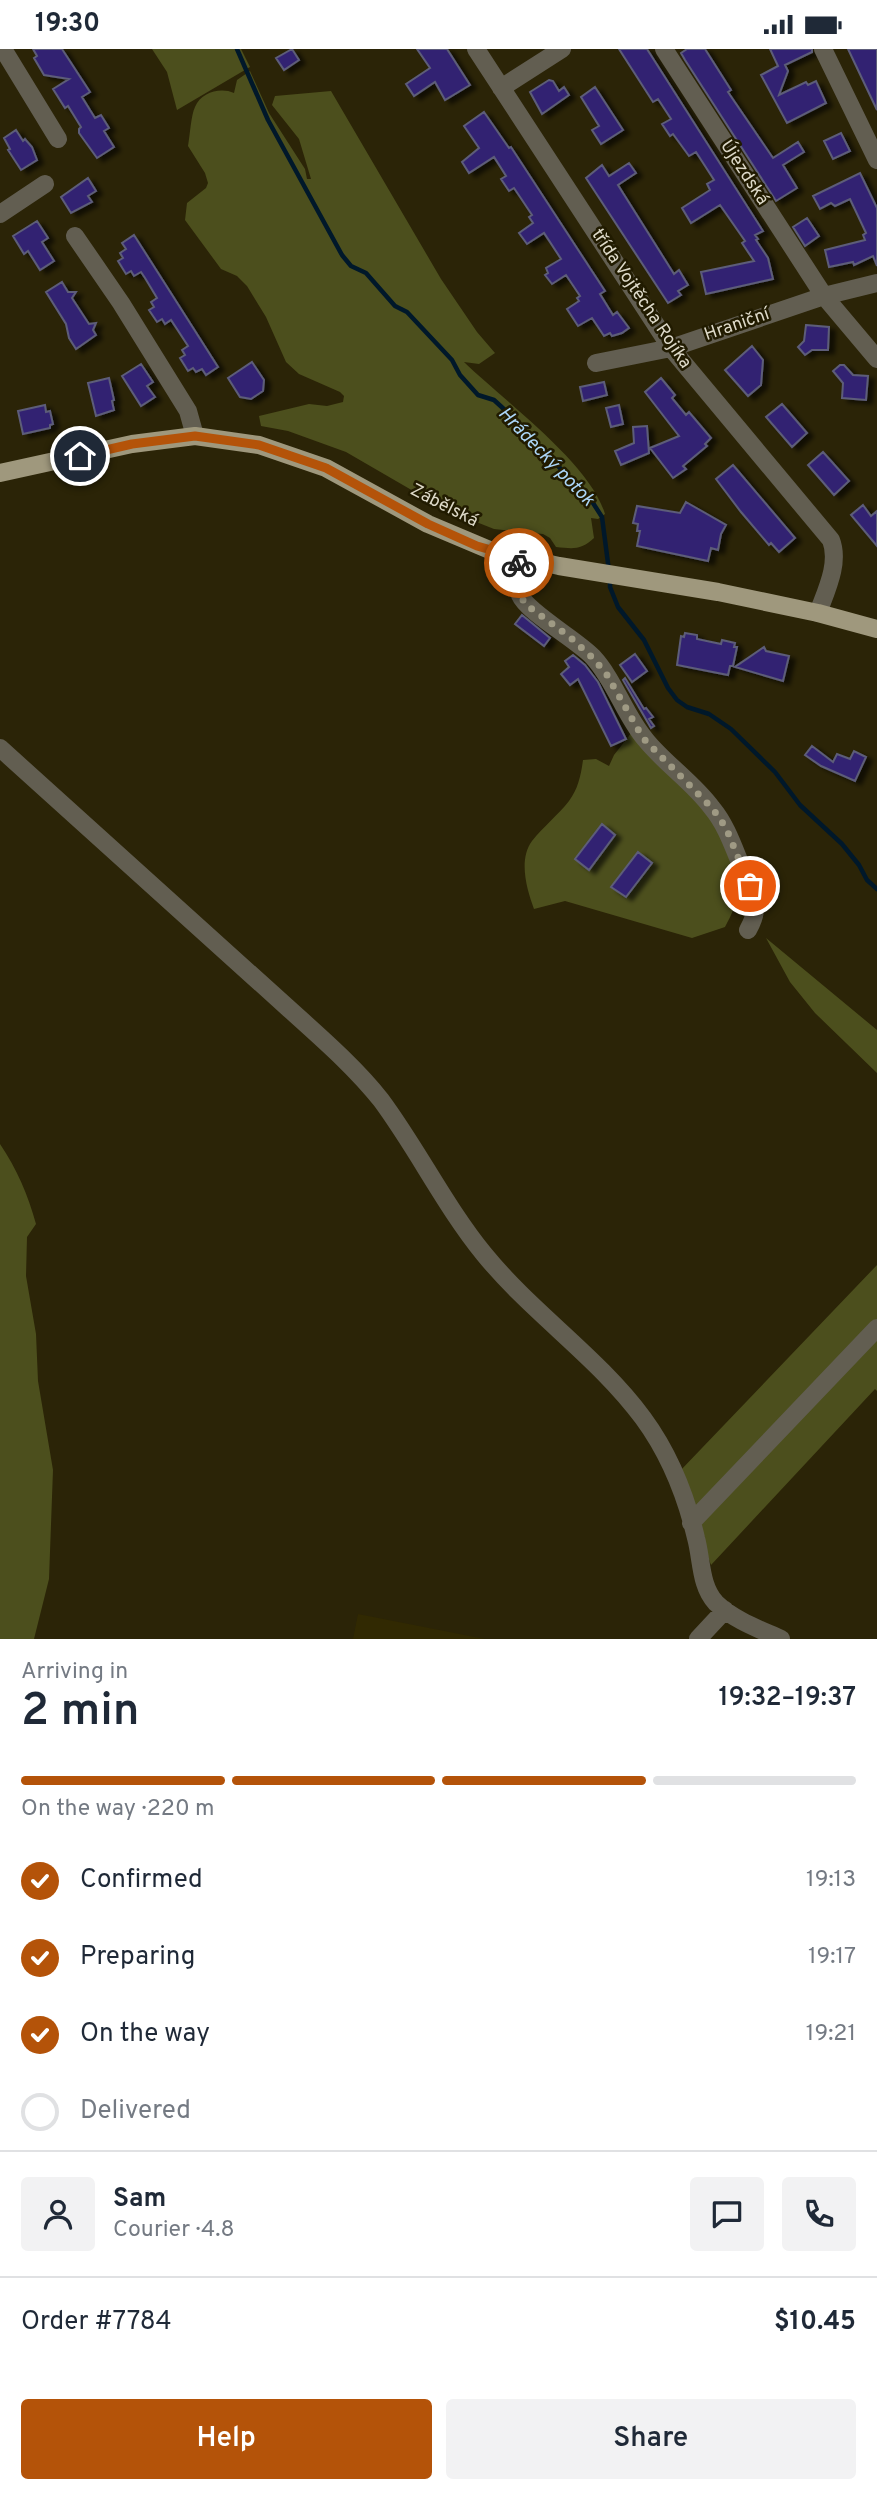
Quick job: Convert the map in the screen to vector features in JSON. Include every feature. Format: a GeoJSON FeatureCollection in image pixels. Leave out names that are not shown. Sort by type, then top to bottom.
{"type":"FeatureCollection","features":[{"type":"Feature","properties":{"kind":"main road","name":"Zábělská"},"geometry":{"type":"LineString","coordinates":[[1,470],[132,444],[195,436],[259,445],[336,473],[428,524],[477,546],[519,558],[718,592],[818,613],[877,629]]}},
{"type":"Feature","properties":{"kind":"street"},"geometry":{"type":"LineString","coordinates":[[3,49],[58,139]]}},
{"type":"Feature","properties":{"kind":"street","name":"třída Vojtěcha Rojíka"},"geometry":{"type":"LineString","coordinates":[[476,49],[671,348],[831,540],[836,551],[818,613]]}},
{"type":"Feature","properties":{"kind":"street"},"geometry":{"type":"LineString","coordinates":[[501,88],[562,49]]}},
{"type":"Feature","properties":{"kind":"street","name":"Újezdská"},"geometry":{"type":"LineString","coordinates":[[664,49],[824,296],[877,359]]}},
{"type":"Feature","properties":{"kind":"street"},"geometry":{"type":"LineString","coordinates":[[823,49],[877,160]]}},
{"type":"Feature","properties":{"kind":"street"},"geometry":{"type":"LineString","coordinates":[[0,213],[46,184]]}},
{"type":"Feature","properties":{"kind":"street"},"geometry":{"type":"LineString","coordinates":[[75,236],[121,303],[188,411],[195,436]]}},
{"type":"Feature","properties":{"kind":"street","name":"Hraniční"},"geometry":{"type":"LineString","coordinates":[[596,363],[671,348],[824,296],[877,283]]}},
{"type":"Feature","properties":{"kind":"street"},"geometry":{"type":"LineString","coordinates":[[519,558],[518,584],[525,604],[570,637],[594,659],[607,675],[643,738],[697,790],[720,818],[757,904],[755,918],[748,930]]}},
{"type":"Feature","properties":{"kind":"street"},"geometry":{"type":"LineString","coordinates":[[0,748],[287,1007],[381,1100],[449,1207],[485,1255],[642,1416],[663,1448],[691,1523],[704,1583],[709,1593],[725,1610],[745,1623],[781,1639]]}},
{"type":"Feature","properties":{"kind":"street"},"geometry":{"type":"LineString","coordinates":[[691,1523],[877,1328]]}},
{"type":"Feature","properties":{"kind":"street"},"geometry":{"type":"LineString","coordinates":[[698,1639],[725,1610]]}},
{"type":"Feature","properties":{"kind":"shaded area"},"geometry":{"type":"Polygon","coordinates":[[[358,1614],[485,1639],[353,1639],[358,1614]]]}},
{"type":"Feature","properties":{"kind":"green space"},"geometry":{"type":"Polygon","coordinates":[[[152,49],[241,49],[250,67],[177,110],[167,72],[152,49]]]}},
{"type":"Feature","properties":{"kind":"green space"},"geometry":{"type":"Polygon","coordinates":[[[250,71],[269,113],[305,169],[307,179],[311,179],[299,139],[272,105],[275,96],[331,91],[441,279],[477,332],[495,353],[479,364],[464,362],[544,433],[582,474],[596,494],[605,514],[598,519],[591,518],[594,538],[585,545],[577,548],[556,547],[550,538],[543,534],[494,529],[446,510],[346,452],[288,431],[261,426],[259,416],[309,404],[327,406],[343,402],[344,396],[299,374],[286,362],[266,317],[247,286],[237,276],[221,269],[185,220],[187,203],[206,188],[208,183],[205,173],[188,146],[195,107],[202,98],[212,92],[234,93],[237,80],[250,71]]]}},
{"type":"Feature","properties":{"kind":"green space"},"geometry":{"type":"Polygon","coordinates":[[[632,732],[688,789],[721,833],[732,857],[737,881],[734,907],[725,927],[692,938],[565,901],[534,909],[525,875],[525,857],[532,841],[572,796],[579,782],[583,760],[596,759],[609,766],[632,732]]]}},
{"type":"Feature","properties":{"kind":"green space"},"geometry":{"type":"Polygon","coordinates":[[[766,938],[877,1030],[877,1073],[815,1013],[790,982],[766,938]]]}},
{"type":"Feature","properties":{"kind":"green space"},"geometry":{"type":"Polygon","coordinates":[[[0,1144],[21,1183],[36,1224],[27,1237],[26,1276],[36,1334],[38,1381],[53,1470],[49,1579],[34,1639],[0,1639],[0,1144]]]}},
{"type":"Feature","properties":{"kind":"green space"},"geometry":{"type":"Polygon","coordinates":[[[877,1265],[877,1391],[875,1389],[711,1565],[679,1472],[877,1265]]]}},
{"type":"Feature","properties":{"kind":"building"},"geometry":{"type":"Polygon","coordinates":[[[33,49],[62,49],[90,92],[82,97],[95,118],[101,115],[109,128],[104,131],[114,147],[97,158],[79,133],[81,127],[68,106],[65,108],[53,89],[69,79],[44,75],[34,58],[37,56],[33,49]]]}},
{"type":"Feature","properties":{"kind":"building"},"geometry":{"type":"Polygon","coordinates":[[[292,49],[299,60],[284,70],[276,58],[292,49]]]}},
{"type":"Feature","properties":{"kind":"building"},"geometry":{"type":"Polygon","coordinates":[[[417,49],[447,49],[470,85],[445,100],[435,82],[414,96],[406,84],[430,68],[417,49]]]}},
{"type":"Feature","properties":{"kind":"building"},"geometry":{"type":"Polygon","coordinates":[[[619,49],[647,49],[763,231],[755,235],[758,239],[756,240],[768,258],[773,279],[706,294],[701,272],[754,261],[742,243],[745,241],[720,205],[691,223],[682,208],[710,190],[707,184],[714,180],[696,152],[689,156],[673,134],[670,136],[662,124],[671,119],[658,99],[653,102],[619,49]]]}},
{"type":"Feature","properties":{"kind":"building"},"geometry":{"type":"Polygon","coordinates":[[[687,49],[705,49],[731,90],[728,92],[773,158],[798,142],[804,152],[783,165],[797,188],[776,201],[685,60],[681,53],[687,49]]]}},
{"type":"Feature","properties":{"kind":"building"},"geometry":{"type":"Polygon","coordinates":[[[770,49],[812,49],[812,52],[785,65],[788,71],[779,95],[806,82],[808,85],[816,81],[826,103],[787,123],[761,75],[778,66],[770,49]]]}},
{"type":"Feature","properties":{"kind":"building"},"geometry":{"type":"Polygon","coordinates":[[[848,49],[877,49],[877,110],[867,89],[848,49]]]}},
{"type":"Feature","properties":{"kind":"building"},"geometry":{"type":"Polygon","coordinates":[[[549,80],[553,81],[559,91],[564,87],[569,95],[542,114],[530,92],[549,80]]]}},
{"type":"Feature","properties":{"kind":"building"},"geometry":{"type":"Polygon","coordinates":[[[595,87],[623,130],[601,144],[592,130],[599,126],[581,97],[595,87]]]}},
{"type":"Feature","properties":{"kind":"building"},"geometry":{"type":"Polygon","coordinates":[[[484,112],[509,148],[511,147],[605,291],[600,294],[613,315],[617,312],[629,328],[622,333],[604,336],[592,318],[578,326],[567,309],[579,301],[577,298],[580,296],[566,275],[552,284],[545,275],[548,273],[546,268],[561,259],[544,233],[527,244],[519,233],[533,223],[529,217],[532,215],[514,188],[509,191],[501,179],[506,176],[494,157],[469,173],[462,162],[479,148],[464,126],[484,112]]]}},
{"type":"Feature","properties":{"kind":"building"},"geometry":{"type":"Polygon","coordinates":[[[16,130],[23,141],[25,139],[32,147],[37,160],[21,170],[4,138],[16,130]]]}},
{"type":"Feature","properties":{"kind":"building"},"geometry":{"type":"Polygon","coordinates":[[[841,133],[850,151],[833,159],[824,141],[841,133]]]}},
{"type":"Feature","properties":{"kind":"building"},"geometry":{"type":"Polygon","coordinates":[[[629,163],[636,173],[618,185],[674,274],[679,270],[688,285],[678,291],[681,295],[668,303],[586,178],[602,165],[609,176],[629,163]]]}},
{"type":"Feature","properties":{"kind":"building"},"geometry":{"type":"Polygon","coordinates":[[[860,173],[877,208],[877,266],[873,256],[854,265],[853,262],[829,267],[825,250],[865,240],[863,235],[866,233],[850,199],[835,206],[831,203],[820,209],[813,196],[860,173]]]}},
{"type":"Feature","properties":{"kind":"building"},"geometry":{"type":"Polygon","coordinates":[[[88,178],[96,191],[88,196],[92,202],[71,213],[61,197],[88,178]]]}},
{"type":"Feature","properties":{"kind":"building"},"geometry":{"type":"Polygon","coordinates":[[[807,218],[819,236],[805,246],[793,227],[807,218]]]}},
{"type":"Feature","properties":{"kind":"building"},"geometry":{"type":"Polygon","coordinates":[[[37,221],[48,238],[42,242],[54,261],[40,270],[28,251],[24,254],[13,236],[37,221]]]}},
{"type":"Feature","properties":{"kind":"building"},"geometry":{"type":"Polygon","coordinates":[[[134,235],[218,367],[206,375],[202,369],[196,372],[193,368],[188,371],[180,358],[185,355],[182,350],[188,346],[171,320],[165,324],[162,319],[157,322],[149,310],[154,307],[151,302],[157,298],[145,278],[141,272],[134,276],[131,271],[126,274],[118,261],[123,258],[120,253],[126,249],[122,243],[134,235]]]}},
{"type":"Feature","properties":{"kind":"building"},"geometry":{"type":"Polygon","coordinates":[[[62,282],[68,292],[76,292],[72,298],[89,324],[96,323],[93,330],[96,335],[76,349],[69,338],[66,324],[46,292],[62,282]]]}},
{"type":"Feature","properties":{"kind":"building"},"geometry":{"type":"Polygon","coordinates":[[[806,325],[829,327],[828,350],[812,350],[805,355],[798,347],[804,341],[806,325]]]}},
{"type":"Feature","properties":{"kind":"building"},"geometry":{"type":"Polygon","coordinates":[[[752,346],[763,360],[761,385],[748,396],[725,370],[752,346]]]}},
{"type":"Feature","properties":{"kind":"building"},"geometry":{"type":"Polygon","coordinates":[[[252,362],[264,380],[263,391],[251,399],[240,397],[228,378],[252,362]]]}},
{"type":"Feature","properties":{"kind":"building"},"geometry":{"type":"Polygon","coordinates":[[[141,364],[153,382],[147,386],[155,397],[141,406],[122,376],[141,364]]]}},
{"type":"Feature","properties":{"kind":"building"},"geometry":{"type":"Polygon","coordinates":[[[844,365],[853,375],[868,376],[866,400],[842,398],[843,383],[833,371],[844,365]]]}},
{"type":"Feature","properties":{"kind":"building"},"geometry":{"type":"Polygon","coordinates":[[[109,378],[114,410],[96,416],[88,383],[109,378]]]}},
{"type":"Feature","properties":{"kind":"building"},"geometry":{"type":"Polygon","coordinates":[[[661,378],[686,415],[689,412],[711,438],[705,444],[707,446],[683,466],[686,469],[673,478],[650,448],[679,436],[645,392],[661,378]]]}},
{"type":"Feature","properties":{"kind":"building"},"geometry":{"type":"Polygon","coordinates":[[[604,382],[607,395],[583,401],[580,387],[604,382]]]}},
{"type":"Feature","properties":{"kind":"building"},"geometry":{"type":"Polygon","coordinates":[[[782,404],[807,433],[792,447],[766,417],[782,404]]]}},
{"type":"Feature","properties":{"kind":"building"},"geometry":{"type":"Polygon","coordinates":[[[45,405],[46,412],[50,411],[53,424],[50,428],[23,434],[18,411],[45,405]]]}},
{"type":"Feature","properties":{"kind":"building"},"geometry":{"type":"Polygon","coordinates":[[[619,405],[623,424],[611,427],[606,408],[619,405]]]}},
{"type":"Feature","properties":{"kind":"building"},"geometry":{"type":"Polygon","coordinates":[[[647,426],[649,453],[621,465],[615,451],[634,443],[633,427],[647,426]]]}},
{"type":"Feature","properties":{"kind":"building"},"geometry":{"type":"Polygon","coordinates":[[[823,452],[849,481],[834,495],[808,465],[823,452]]]}},
{"type":"Feature","properties":{"kind":"building"},"geometry":{"type":"Polygon","coordinates":[[[733,465],[795,538],[779,552],[771,543],[769,545],[716,479],[733,465]]]}},
{"type":"Feature","properties":{"kind":"building"},"geometry":{"type":"Polygon","coordinates":[[[686,502],[726,525],[718,550],[711,548],[708,561],[637,546],[640,531],[637,531],[638,524],[633,523],[637,506],[680,513],[686,502]]]}},
{"type":"Feature","properties":{"kind":"building"},"geometry":{"type":"Polygon","coordinates":[[[863,505],[871,516],[877,511],[877,546],[851,515],[863,505]]]}},
{"type":"Feature","properties":{"kind":"building"},"geometry":{"type":"Polygon","coordinates":[[[522,615],[550,638],[544,646],[515,624],[522,615]]]}},
{"type":"Feature","properties":{"kind":"building"},"geometry":{"type":"Polygon","coordinates":[[[685,633],[697,635],[697,639],[721,644],[722,640],[735,643],[734,647],[737,647],[733,666],[730,666],[728,675],[677,665],[681,636],[684,637],[685,633]]]}},
{"type":"Feature","properties":{"kind":"building"},"geometry":{"type":"Polygon","coordinates":[[[764,647],[766,651],[789,656],[783,681],[735,667],[764,647]]]}},
{"type":"Feature","properties":{"kind":"building"},"geometry":{"type":"Polygon","coordinates":[[[635,654],[647,671],[632,682],[620,665],[635,654]]]}},
{"type":"Feature","properties":{"kind":"building"},"geometry":{"type":"Polygon","coordinates":[[[573,655],[598,682],[626,739],[611,746],[578,679],[570,685],[561,674],[569,667],[565,661],[573,655]]]}},
{"type":"Feature","properties":{"kind":"building"},"geometry":{"type":"Polygon","coordinates":[[[625,678],[644,709],[653,717],[649,719],[654,726],[651,728],[623,680],[625,678]]]}},
{"type":"Feature","properties":{"kind":"building"},"geometry":{"type":"Polygon","coordinates":[[[812,746],[833,762],[837,754],[850,759],[854,751],[866,757],[855,781],[821,766],[805,755],[812,746]]]}},
{"type":"Feature","properties":{"kind":"building"},"geometry":{"type":"Polygon","coordinates":[[[602,824],[615,835],[589,870],[575,859],[602,824]]]}},
{"type":"Feature","properties":{"kind":"building"},"geometry":{"type":"Polygon","coordinates":[[[638,852],[652,863],[626,897],[611,887],[638,852]]]}},
{"type":"Feature","properties":{"kind":"waterway","name":"Hrádecký potok"},"geometry":{"type":"LineString","coordinates":[[237,49],[268,120],[342,255],[351,266],[366,273],[395,306],[407,312],[452,360],[460,375],[478,395],[494,400],[506,411],[593,503],[602,517],[609,571]]}},
{"type":"Feature","properties":{"kind":"waterway","name":"Hrádecký potok"},"geometry":{"type":"LineString","coordinates":[[610,580],[618,607],[644,640],[668,688],[677,700],[687,707],[709,714],[731,729],[775,772],[800,805],[842,844],[867,880],[877,889]]}},
{"type":"Feature","properties":{"kind":"way so far"},"geometry":{"type":"LineString","coordinates":[[519,563],[518,584],[525,604],[583,648],[607,675],[643,738],[697,790],[726,828],[750,886]]}},
{"type":"Feature","properties":{"kind":"route"},"geometry":{"type":"LineString","coordinates":[[80,456],[132,444],[195,436],[259,445],[326,468],[428,524],[477,546],[519,558],[519,563]]}}]}
